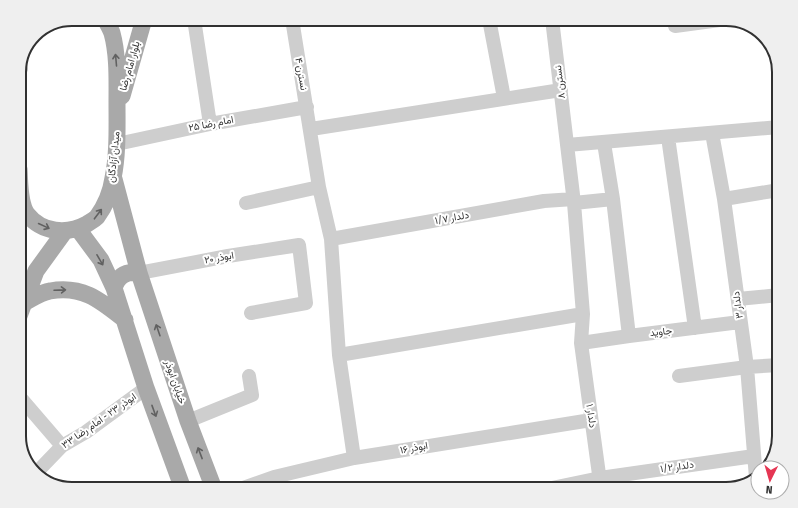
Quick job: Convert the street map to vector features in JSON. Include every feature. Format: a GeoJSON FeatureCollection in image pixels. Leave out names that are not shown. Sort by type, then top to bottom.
{"type":"FeatureCollection","features":[{"type":"Feature","properties":{"kind":"main road","name":"میدان آزادگان"},"geometry":{"type":"LineString","coordinates":[[71,230],[95,219],[106,204],[114,178],[117,144],[115,55],[112,32],[109,26]]}},
{"type":"Feature","properties":{"kind":"main road","name":"بلوار امام رضا"},"geometry":{"type":"LineString","coordinates":[[117,114],[142,26]]}},
{"type":"Feature","properties":{"kind":"main road","name":"خیابان ابوذر"},"geometry":{"type":"LineString","coordinates":[[114,178],[139,273],[188,421],[211,482]]}},
{"type":"Feature","properties":{"kind":"main road"},"geometry":{"type":"LineString","coordinates":[[26,213],[39,225],[53,230],[71,230],[101,260],[114,288],[146,388],[180,482]]}},
{"type":"Feature","properties":{"kind":"main road"},"geometry":{"type":"LineString","coordinates":[[26,298],[36,271],[71,230]]}},
{"type":"Feature","properties":{"kind":"main road"},"geometry":{"type":"LineString","coordinates":[[114,288],[116,282],[126,273],[139,273]]}},
{"type":"Feature","properties":{"kind":"main road"},"geometry":{"type":"LineString","coordinates":[[26,306],[48,291],[75,290],[99,300],[125,320]]}},
{"type":"Feature","properties":{"kind":"street"},"geometry":{"type":"LineString","coordinates":[[195,26],[210,124]]}},
{"type":"Feature","properties":{"kind":"street","name":"نسترن ۴"},"geometry":{"type":"LineString","coordinates":[[293,26],[311,129],[319,187],[331,239],[339,355],[354,458]]}},
{"type":"Feature","properties":{"kind":"street"},"geometry":{"type":"LineString","coordinates":[[490,26],[504,98]]}},
{"type":"Feature","properties":{"kind":"street","name":"نسترن ۸"},"geometry":{"type":"LineString","coordinates":[[553,26],[574,201]]}},
{"type":"Feature","properties":{"kind":"street"},"geometry":{"type":"LineString","coordinates":[[311,129],[560,90]]}},
{"type":"Feature","properties":{"kind":"street","name":"امام رضا ۲۵"},"geometry":{"type":"LineString","coordinates":[[117,144],[210,124],[307,107]]}},
{"type":"Feature","properties":{"kind":"street"},"geometry":{"type":"LineString","coordinates":[[567,146],[772,128]]}},
{"type":"Feature","properties":{"kind":"street","name":"دلدار ۳"},"geometry":{"type":"LineString","coordinates":[[712,133],[724,198],[747,367],[754,460]]}},
{"type":"Feature","properties":{"kind":"street"},"geometry":{"type":"LineString","coordinates":[[668,137],[695,328]]}},
{"type":"Feature","properties":{"kind":"street"},"geometry":{"type":"LineString","coordinates":[[604,143],[613,199],[629,336]]}},
{"type":"Feature","properties":{"kind":"street"},"geometry":{"type":"LineString","coordinates":[[246,203],[319,187]]}},
{"type":"Feature","properties":{"kind":"street"},"geometry":{"type":"LineString","coordinates":[[724,198],[772,191]]}},
{"type":"Feature","properties":{"kind":"street","name":"دلدار ۱/۷"},"geometry":{"type":"LineString","coordinates":[[331,239],[544,202],[613,199]]}},
{"type":"Feature","properties":{"kind":"street","name":"دلدار ۱"},"geometry":{"type":"LineString","coordinates":[[574,201],[583,314],[581,343],[600,482]]}},
{"type":"Feature","properties":{"kind":"street","name":"ابوذر ۲۰"},"geometry":{"type":"LineString","coordinates":[[139,273],[228,256],[299,245],[306,303],[251,312]]}},
{"type":"Feature","properties":{"kind":"street"},"geometry":{"type":"LineString","coordinates":[[738,299],[772,296]]}},
{"type":"Feature","properties":{"kind":"street"},"geometry":{"type":"LineString","coordinates":[[339,355],[583,314]]}},
{"type":"Feature","properties":{"kind":"street","name":"جاوید"},"geometry":{"type":"LineString","coordinates":[[581,343],[740,322]]}},
{"type":"Feature","properties":{"kind":"street"},"geometry":{"type":"LineString","coordinates":[[679,376],[747,367],[772,365]]}},
{"type":"Feature","properties":{"kind":"street"},"geometry":{"type":"LineString","coordinates":[[188,421],[252,394],[249,376]]}},
{"type":"Feature","properties":{"kind":"street","name":"ابوذر ۲۳ - امام رضا ۳۳"},"geometry":{"type":"LineString","coordinates":[[40,469],[62,446],[86,432],[146,388]]}},
{"type":"Feature","properties":{"kind":"street"},"geometry":{"type":"LineString","coordinates":[[26,404],[62,446]]}},
{"type":"Feature","properties":{"kind":"street","name":"ابوذر ۱۶"},"geometry":{"type":"LineString","coordinates":[[260,482],[274,477],[354,458],[591,420]]}},
{"type":"Feature","properties":{"kind":"street","name":"دلدار ۱/۲"},"geometry":{"type":"LineString","coordinates":[[606,482],[754,456]]}}]}
